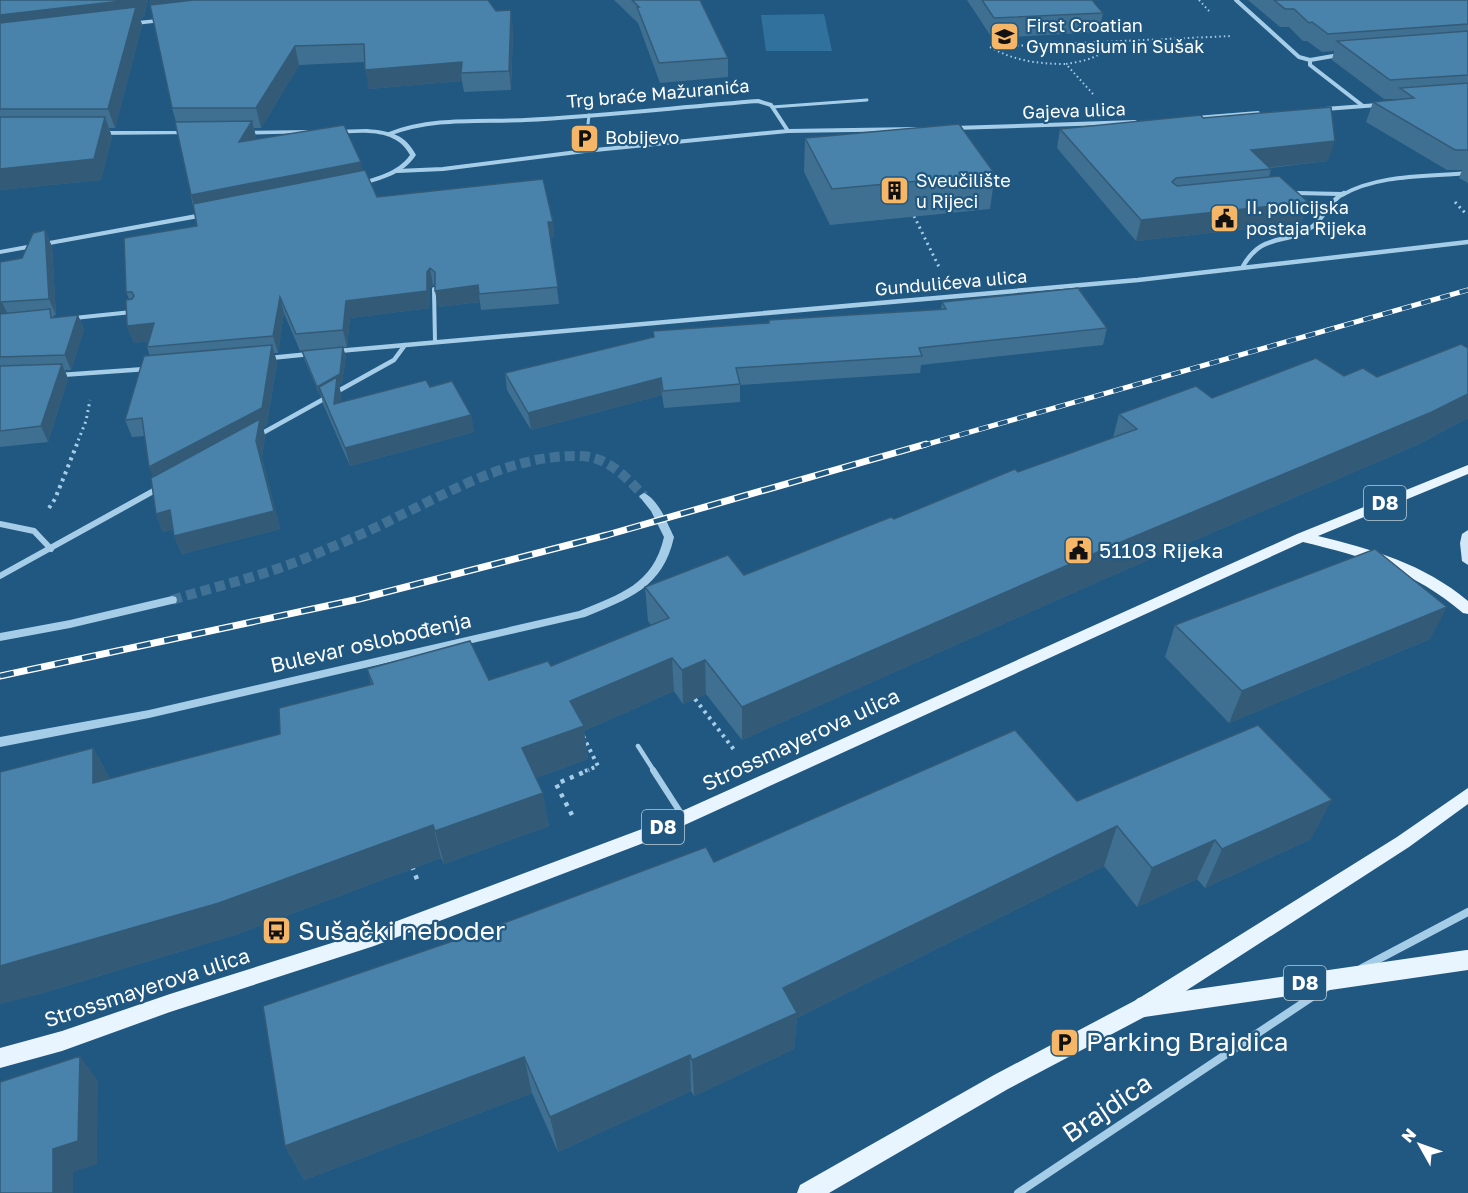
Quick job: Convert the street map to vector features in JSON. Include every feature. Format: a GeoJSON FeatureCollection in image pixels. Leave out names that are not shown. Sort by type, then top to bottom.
{"type":"FeatureCollection","features":[{"type":"Feature","properties":{"kind":"main road","name":"Strossmayerova ulica"},"geometry":{"type":"LineString","coordinates":[[0,1058],[62,1041],[170,1003],[374,938],[684,818],[1302,537],[1468,469]]}},
{"type":"Feature","properties":{"kind":"main road"},"geometry":{"type":"LineString","coordinates":[[1468,534],[1466,543],[1468,561]]}},
{"type":"Feature","properties":{"kind":"main road"},"geometry":{"type":"LineString","coordinates":[[1302,537],[1375,554],[1414,570],[1449,591],[1468,609]]}},
{"type":"Feature","properties":{"kind":"main road"},"geometry":{"type":"LineString","coordinates":[[1143,1007],[1403,842],[1468,795]]}},
{"type":"Feature","properties":{"kind":"main road","name":"D8"},"geometry":{"type":"LineString","coordinates":[[808,1193],[1000,1082],[1143,1007],[1468,960]]}},
{"type":"Feature","properties":{"kind":"street"},"geometry":{"type":"LineString","coordinates":[[1236,0],[1299,57],[1310,60],[1346,54]]}},
{"type":"Feature","properties":{"kind":"street"},"geometry":{"type":"LineString","coordinates":[[116,26],[174,19]]}},
{"type":"Feature","properties":{"kind":"street"},"geometry":{"type":"LineString","coordinates":[[1310,60],[1310,65],[1364,106]]}},
{"type":"Feature","properties":{"kind":"street","name":"Trg braće Mažuranića"},"geometry":{"type":"LineString","coordinates":[[389,134],[401,128],[423,125],[589,115],[758,101],[772,107],[788,131]]}},
{"type":"Feature","properties":{"kind":"street"},"geometry":{"type":"LineString","coordinates":[[1317,109],[1387,104]]}},
{"type":"Feature","properties":{"kind":"street"},"geometry":{"type":"LineString","coordinates":[[1190,118],[1260,113]]}},
{"type":"Feature","properties":{"kind":"street","name":"Gajeva ulica"},"geometry":{"type":"LineString","coordinates":[[943,128],[1086,125],[1144,121]]}},
{"type":"Feature","properties":{"kind":"street"},"geometry":{"type":"LineString","coordinates":[[349,187],[397,171],[443,169],[585,151],[788,131],[919,129]]}},
{"type":"Feature","properties":{"kind":"street"},"geometry":{"type":"LineString","coordinates":[[227,133],[366,132],[389,134],[406,140],[413,155],[409,162],[397,171]]}},
{"type":"Feature","properties":{"kind":"street"},"geometry":{"type":"LineString","coordinates":[[89,133],[203,133]]}},
{"type":"Feature","properties":{"kind":"street"},"geometry":{"type":"LineString","coordinates":[[1242,268],[1247,255],[1259,245],[1312,227],[1335,199],[1343,194],[1363,186],[1388,181],[1468,173]]}},
{"type":"Feature","properties":{"kind":"street"},"geometry":{"type":"LineString","coordinates":[[0,252],[221,211]]}},
{"type":"Feature","properties":{"kind":"street","name":"Gundulićeva ulica"},"geometry":{"type":"LineString","coordinates":[[335,351],[954,297],[1242,268],[1468,242]]}},
{"type":"Feature","properties":{"kind":"street"},"geometry":{"type":"LineString","coordinates":[[252,439],[394,360],[405,345]]}},
{"type":"Feature","properties":{"kind":"street"},"geometry":{"type":"LineString","coordinates":[[266,358],[312,354]]}},
{"type":"Feature","properties":{"kind":"street"},"geometry":{"type":"LineString","coordinates":[[50,376],[150,369]]}},
{"type":"Feature","properties":{"kind":"street"},"geometry":{"type":"LineString","coordinates":[[0,576],[161,488]]}},
{"type":"Feature","properties":{"kind":"street","name":"Bulevar oslobođenja"},"geometry":{"type":"LineString","coordinates":[[0,742],[149,714],[581,614],[640,587],[656,571],[663,558],[669,537],[666,528],[644,496]]}},
{"type":"Feature","properties":{"kind":"street"},"geometry":{"type":"LineString","coordinates":[[0,524],[34,531],[51,549]]}},
{"type":"Feature","properties":{"kind":"street"},"geometry":{"type":"LineString","coordinates":[[0,637],[70,624],[172,600]]}},
{"type":"Feature","properties":{"kind":"street","name":"Brajdica"},"geometry":{"type":"LineString","coordinates":[[1018,1193],[1331,985],[1468,912]]}},
{"type":"Feature","properties":{"kind":"lane"},"geometry":{"type":"LineString","coordinates":[[772,107],[867,100]]}},
{"type":"Feature","properties":{"kind":"lane"},"geometry":{"type":"LineString","coordinates":[[585,151],[589,115]]}},
{"type":"Feature","properties":{"kind":"lane"},"geometry":{"type":"LineString","coordinates":[[1291,193],[1343,194]]}},
{"type":"Feature","properties":{"kind":"lane"},"geometry":{"type":"LineString","coordinates":[[434,289],[435,342]]}},
{"type":"Feature","properties":{"kind":"lane"},"geometry":{"type":"LineString","coordinates":[[68,319],[135,312]]}},
{"type":"Feature","properties":{"kind":"lane"},"geometry":{"type":"LineString","coordinates":[[638,746],[684,818]]}},
{"type":"Feature","properties":{"kind":"path"},"geometry":{"type":"LineString","coordinates":[[1199,0],[1212,14]]}},
{"type":"Feature","properties":{"kind":"path"},"geometry":{"type":"LineString","coordinates":[[1110,41],[1104,52],[1080,62],[1066,64],[1020,60],[1007,57],[990,47],[1110,41],[1232,36],[1226,29]]}},
{"type":"Feature","properties":{"kind":"path"},"geometry":{"type":"LineString","coordinates":[[1045,38],[1049,44]]}},
{"type":"Feature","properties":{"kind":"path"},"geometry":{"type":"LineString","coordinates":[[1066,64],[1098,99]]}},
{"type":"Feature","properties":{"kind":"path"},"geometry":{"type":"LineString","coordinates":[[914,216],[954,297]]}},
{"type":"Feature","properties":{"kind":"path"},"geometry":{"type":"LineString","coordinates":[[56,499],[86,421],[91,391]]}},
{"type":"Feature","properties":{"kind":"path"},"geometry":{"type":"LineString","coordinates":[[694,699],[735,751]]}},
{"type":"Feature","properties":{"kind":"path"},"geometry":{"type":"LineString","coordinates":[[572,815],[556,784],[598,766],[579,727]]}},
{"type":"Feature","properties":{"kind":"path"},"geometry":{"type":"LineString","coordinates":[[410,860],[418,882]]}},
{"type":"Feature","properties":{"kind":"shaded area"},"geometry":{"type":"Polygon","coordinates":[[[824,14],[832,51],[766,51],[761,15],[824,14]]]}},
{"type":"Feature","properties":{"kind":"building"},"geometry":{"type":"Polygon","coordinates":[[[0,0],[130,0],[0,15],[0,0]]]}},
{"type":"Feature","properties":{"kind":"building"},"geometry":{"type":"Polygon","coordinates":[[[194,0],[488,0],[496,11],[511,10],[509,71],[461,73],[462,62],[365,70],[364,44],[295,46],[256,108],[172,108],[150,5],[194,0]]]}},
{"type":"Feature","properties":{"kind":"building"},"geometry":{"type":"Polygon","coordinates":[[[632,0],[700,0],[728,58],[659,63],[637,7],[639,7],[632,0]]]}},
{"type":"Feature","properties":{"kind":"building"},"geometry":{"type":"Polygon","coordinates":[[[982,0],[1092,0],[1103,13],[994,18],[982,0]]]}},
{"type":"Feature","properties":{"kind":"building"},"geometry":{"type":"Polygon","coordinates":[[[1274,0],[1468,0],[1468,24],[1328,34],[1312,22],[1309,23],[1294,9],[1285,9],[1274,0]]]}},
{"type":"Feature","properties":{"kind":"building"},"geometry":{"type":"Polygon","coordinates":[[[136,7],[108,109],[0,109],[0,23],[136,7]]]}},
{"type":"Feature","properties":{"kind":"building"},"geometry":{"type":"Polygon","coordinates":[[[1468,31],[1468,75],[1390,80],[1337,41],[1468,31]]]}},
{"type":"Feature","properties":{"kind":"building"},"geometry":{"type":"Polygon","coordinates":[[[1468,83],[1468,150],[1455,150],[1373,102],[1414,98],[1400,88],[1468,83]]]}},
{"type":"Feature","properties":{"kind":"building"},"geometry":{"type":"Polygon","coordinates":[[[1331,107],[1335,141],[1251,150],[1271,169],[1176,178],[1172,182],[1177,186],[1279,176],[1308,202],[1141,220],[1060,129],[1201,115],[1203,118],[1331,107]]]}},
{"type":"Feature","properties":{"kind":"building"},"geometry":{"type":"Polygon","coordinates":[[[0,117],[105,117],[94,159],[0,169],[0,117]]]}},
{"type":"Feature","properties":{"kind":"building"},"geometry":{"type":"Polygon","coordinates":[[[252,121],[239,142],[344,125],[361,162],[191,195],[175,122],[252,121]]]}},
{"type":"Feature","properties":{"kind":"building"},"geometry":{"type":"Polygon","coordinates":[[[959,124],[995,174],[832,189],[805,138],[959,124]]]}},
{"type":"Feature","properties":{"kind":"building"},"geometry":{"type":"Polygon","coordinates":[[[365,170],[377,197],[543,179],[553,222],[548,222],[558,287],[479,294],[478,285],[435,291],[435,272],[430,268],[427,272],[427,291],[346,301],[343,330],[296,334],[280,297],[273,336],[147,347],[154,323],[127,326],[126,300],[134,296],[132,292],[126,292],[124,238],[197,226],[193,204],[365,170]]]}},
{"type":"Feature","properties":{"kind":"building"},"geometry":{"type":"Polygon","coordinates":[[[45,230],[49,299],[0,302],[0,262],[22,258],[33,233],[45,230]]]}},
{"type":"Feature","properties":{"kind":"building"},"geometry":{"type":"Polygon","coordinates":[[[1078,288],[1107,328],[919,348],[922,356],[736,368],[740,384],[663,391],[661,378],[528,413],[505,373],[654,337],[653,331],[769,323],[769,320],[946,309],[942,302],[1078,288]]]}},
{"type":"Feature","properties":{"kind":"building"},"geometry":{"type":"Polygon","coordinates":[[[50,309],[51,318],[78,315],[65,355],[0,357],[0,314],[50,309]]]}},
{"type":"Feature","properties":{"kind":"building"},"geometry":{"type":"Polygon","coordinates":[[[1461,344],[1468,348],[1468,394],[1432,412],[1114,545],[742,707],[705,660],[682,670],[672,658],[570,701],[584,726],[522,748],[543,793],[435,831],[433,825],[219,903],[0,966],[0,772],[93,748],[93,783],[280,734],[279,708],[373,684],[367,669],[470,641],[489,680],[548,661],[551,666],[669,618],[645,587],[728,555],[744,575],[891,517],[894,519],[1015,469],[1018,472],[1137,429],[1119,414],[1196,386],[1212,398],[1316,358],[1344,376],[1363,368],[1377,377],[1461,344]]]}},
{"type":"Feature","properties":{"kind":"building"},"geometry":{"type":"Polygon","coordinates":[[[272,345],[262,408],[149,467],[142,418],[125,420],[144,356],[272,345]]]}},
{"type":"Feature","properties":{"kind":"building"},"geometry":{"type":"Polygon","coordinates":[[[343,347],[340,374],[317,387],[302,351],[343,347]]]}},
{"type":"Feature","properties":{"kind":"building"},"geometry":{"type":"Polygon","coordinates":[[[62,364],[41,426],[0,431],[0,366],[62,364]]]}},
{"type":"Feature","properties":{"kind":"building"},"geometry":{"type":"Polygon","coordinates":[[[337,377],[334,404],[426,380],[430,387],[452,381],[471,415],[345,448],[319,387],[337,377]]]}},
{"type":"Feature","properties":{"kind":"building"},"geometry":{"type":"Polygon","coordinates":[[[260,419],[256,441],[274,511],[174,536],[170,510],[156,514],[151,478],[260,419]]]}},
{"type":"Feature","properties":{"kind":"building"},"geometry":{"type":"Polygon","coordinates":[[[1375,549],[1447,607],[1242,691],[1175,625],[1375,549]]]}},
{"type":"Feature","properties":{"kind":"building"},"geometry":{"type":"Polygon","coordinates":[[[1258,725],[1332,800],[1222,849],[1215,840],[1152,868],[1117,826],[783,988],[797,1013],[692,1060],[690,1055],[550,1117],[524,1057],[285,1146],[263,1006],[485,930],[706,847],[714,862],[1015,730],[1077,801],[1258,725]]]}},
{"type":"Feature","properties":{"kind":"building"},"geometry":{"type":"Polygon","coordinates":[[[80,1056],[78,1141],[53,1149],[53,1193],[0,1193],[0,1082],[80,1056]]]}},
{"type":"Feature","properties":{"kind":"tunnel"},"geometry":{"type":"LineString","coordinates":[[172,600],[257,576],[290,564],[364,533],[486,475],[533,461],[557,457],[591,457],[616,469],[644,496]]}},
{"type":"Feature","properties":{"kind":"railway"},"geometry":{"type":"LineString","coordinates":[[921,446],[1468,290]]}},
{"type":"Feature","properties":{"kind":"railway"},"geometry":{"type":"LineString","coordinates":[[0,676],[359,599],[607,535],[926,444]]}},
{"type":"Feature","properties":{"kind":"place","name":"First Croatian Gymnasium in Sušak"},"geometry":{"type":"Point","coordinates":[1005,36]}},
{"type":"Feature","properties":{"kind":"place","name":"Bobijevo"},"geometry":{"type":"Point","coordinates":[584,138]}},
{"type":"Feature","properties":{"kind":"place","name":"Sveučilište u Rijeci"},"geometry":{"type":"Point","coordinates":[895,191]}},
{"type":"Feature","properties":{"kind":"place","name":"II. policijska postaja Rijeka"},"geometry":{"type":"Point","coordinates":[1225,218]}},
{"type":"Feature","properties":{"kind":"place","name":"51103 Rijeka"},"geometry":{"type":"Point","coordinates":[1078,551]}},
{"type":"Feature","properties":{"kind":"place","name":"Sušački neboder"},"geometry":{"type":"Point","coordinates":[277,931]}},
{"type":"Feature","properties":{"kind":"place","name":"Parking Brajdica"},"geometry":{"type":"Point","coordinates":[1065,1042]}}]}
